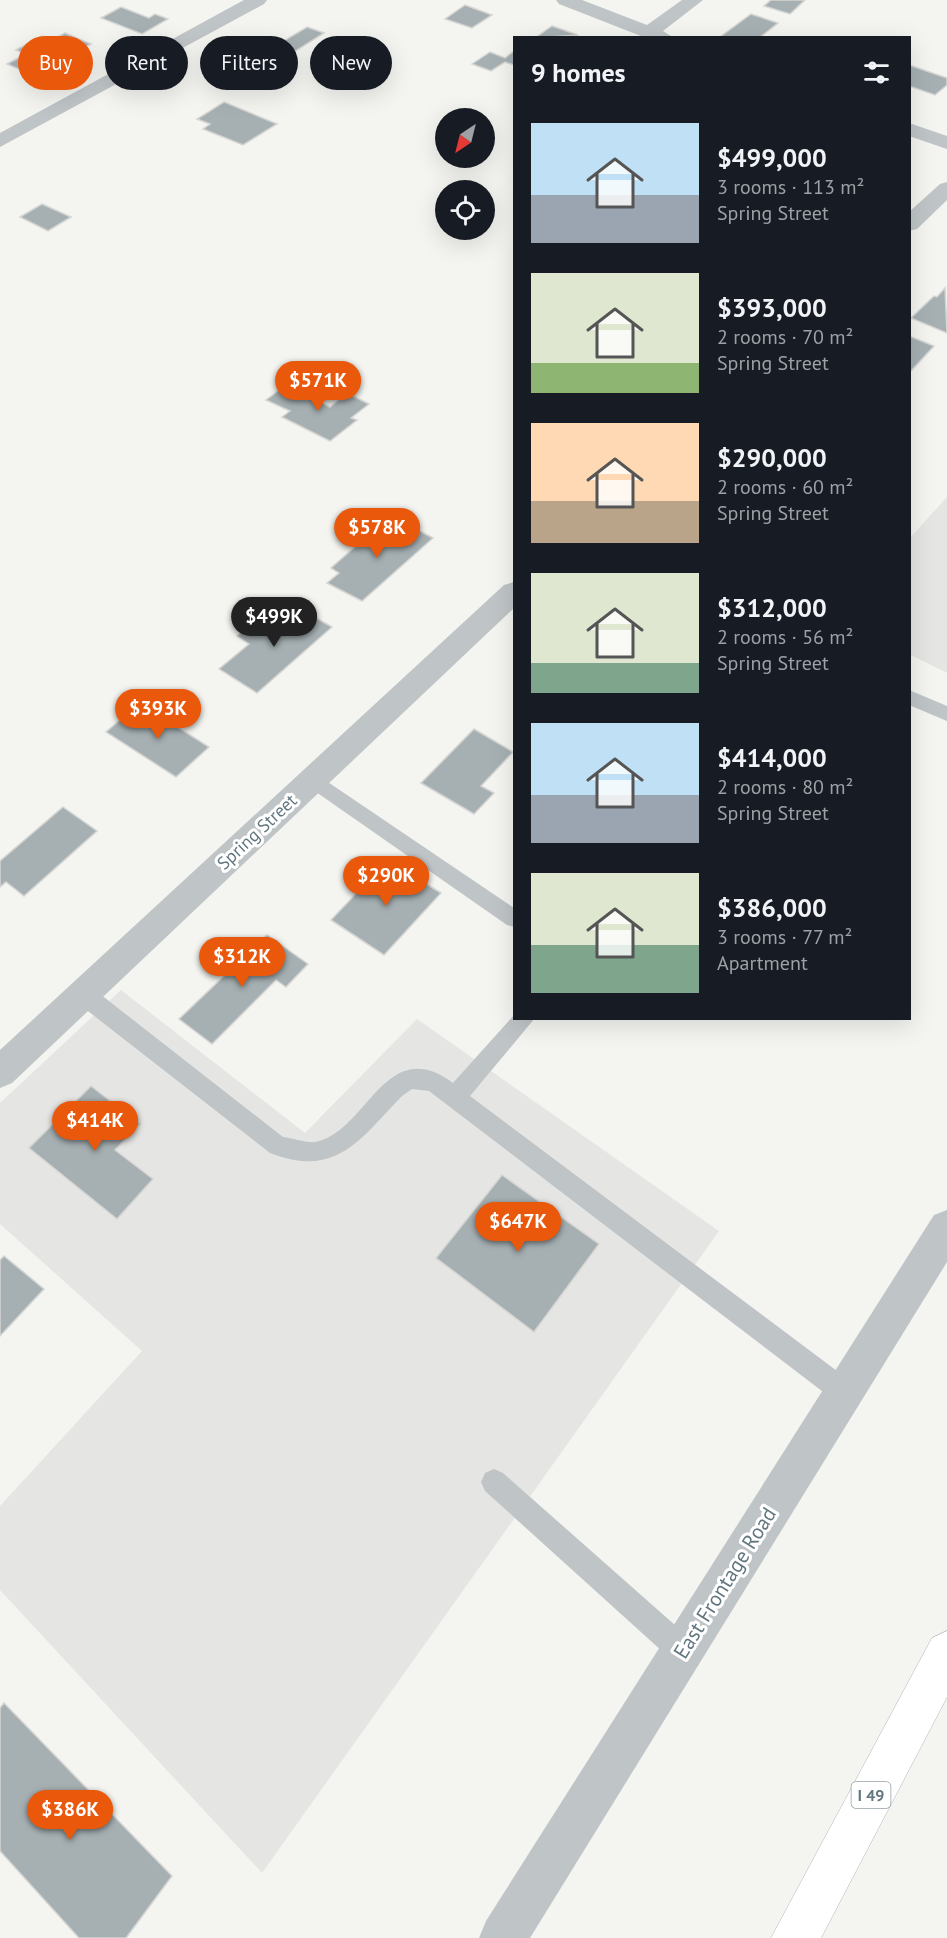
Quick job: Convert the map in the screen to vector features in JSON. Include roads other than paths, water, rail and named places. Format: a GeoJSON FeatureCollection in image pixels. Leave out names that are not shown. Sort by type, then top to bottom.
{"type":"FeatureCollection","features":[{"type":"Feature","properties":{"kind":"highway","name":"I 49"},"geometry":{"type":"LineString","coordinates":[[795,1938],[947,1653]]}},
{"type":"Feature","properties":{"kind":"street"},"geometry":{"type":"LineString","coordinates":[[0,141],[258,0]]}},
{"type":"Feature","properties":{"kind":"street"},"geometry":{"type":"LineString","coordinates":[[565,0],[657,34],[694,0]]}},
{"type":"Feature","properties":{"kind":"street"},"geometry":{"type":"LineString","coordinates":[[911,130],[947,143]]}},
{"type":"Feature","properties":{"kind":"street"},"geometry":{"type":"LineString","coordinates":[[911,222],[947,188]]}},
{"type":"Feature","properties":{"kind":"street","name":"Spring Street"},"geometry":{"type":"LineString","coordinates":[[0,1072],[513,593]]}},
{"type":"Feature","properties":{"kind":"street","name":"East Frontage Road"},"geometry":{"type":"LineString","coordinates":[[503,1938],[947,1228]]}},
{"type":"Feature","properties":{"kind":"lane"},"geometry":{"type":"LineString","coordinates":[[911,698],[947,714]]}},
{"type":"Feature","properties":{"kind":"lane"},"geometry":{"type":"LineString","coordinates":[[313,780],[513,918]]}},
{"type":"Feature","properties":{"kind":"lane"},"geometry":{"type":"LineString","coordinates":[[83,994],[278,1146],[314,1153],[341,1143],[394,1089],[409,1079],[433,1081],[844,1392]]}},
{"type":"Feature","properties":{"kind":"lane"},"geometry":{"type":"LineString","coordinates":[[453,1097],[523,1020]]}},
{"type":"Feature","properties":{"kind":"lane"},"geometry":{"type":"LineString","coordinates":[[494,1482],[683,1651]]}}]}
